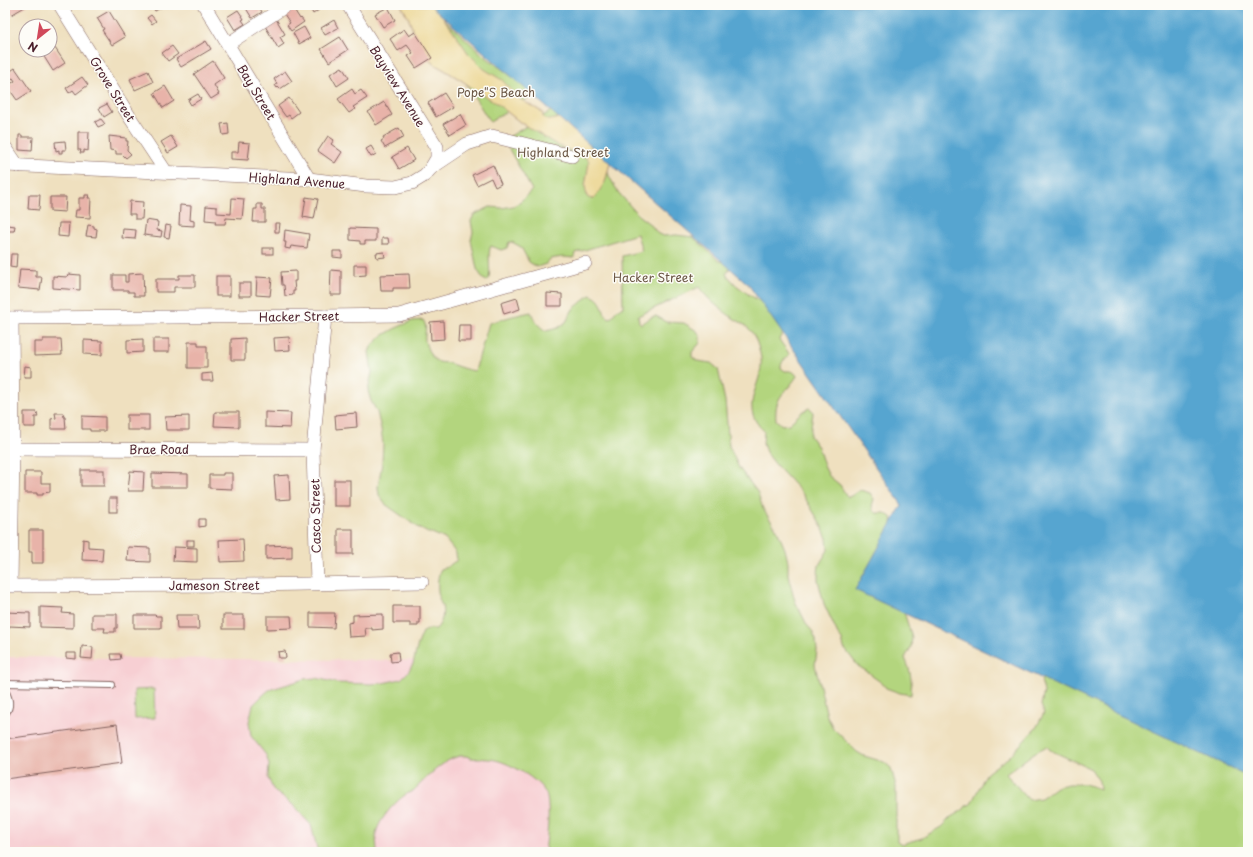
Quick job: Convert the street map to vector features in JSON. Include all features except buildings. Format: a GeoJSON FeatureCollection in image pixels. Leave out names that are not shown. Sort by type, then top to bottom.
{"type":"FeatureCollection","features":[{"type":"Feature","properties":{"kind":"street","name":"Grove Street"},"geometry":{"type":"LineString","coordinates":[[60,5],[166,172]]}},
{"type":"Feature","properties":{"kind":"street","name":"Bay Street"},"geometry":{"type":"LineString","coordinates":[[204,5],[309,179]]}},
{"type":"Feature","properties":{"kind":"street"},"geometry":{"type":"LineString","coordinates":[[228,44],[287,5]]}},
{"type":"Feature","properties":{"kind":"street","name":"Bayview Avenue"},"geometry":{"type":"LineString","coordinates":[[348,5],[437,147],[437,158],[432,168]]}},
{"type":"Feature","properties":{"kind":"street","name":"Highland Avenue"},"geometry":{"type":"LineString","coordinates":[[11,165],[309,179],[366,186],[395,187],[412,183],[467,144],[492,136],[572,156]]}},
{"type":"Feature","properties":{"kind":"street"},"geometry":{"type":"LineString","coordinates":[[5,147],[11,165]]}},
{"type":"Feature","properties":{"kind":"street","name":"Hacker Street"},"geometry":{"type":"LineString","coordinates":[[9,318],[399,315],[585,262]]}},
{"type":"Feature","properties":{"kind":"street","name":"Casco Street"},"geometry":{"type":"LineString","coordinates":[[317,583],[313,450],[325,316]]}},
{"type":"Feature","properties":{"kind":"street"},"geometry":{"type":"LineString","coordinates":[[8,586],[9,318]]}},
{"type":"Feature","properties":{"kind":"street","name":"Brae Road"},"geometry":{"type":"LineString","coordinates":[[9,449],[313,450]]}},
{"type":"Feature","properties":{"kind":"street","name":"Jameson Street"},"geometry":{"type":"LineString","coordinates":[[8,586],[243,585],[422,582]]}},
{"type":"Feature","properties":{"kind":"lane"},"geometry":{"type":"LineString","coordinates":[[5,683],[112,685]]}},
{"type":"Feature","properties":{"kind":"lane"},"geometry":{"type":"LineString","coordinates":[[5,690],[9,698],[10,706],[5,714]]}},
{"type":"Feature","properties":{"kind":"shaded area"},"geometry":{"type":"Polygon","coordinates":[[[5,657],[609,662],[591,852],[5,852],[5,657]]]}},
{"type":"Feature","properties":{"kind":"green space","name":"Pope\"S Beach"},"geometry":{"type":"Polygon","coordinates":[[[417,5],[442,13],[445,20],[483,55],[535,94],[490,122],[417,5]]]}},
{"type":"Feature","properties":{"kind":"green space","name":"Highland Street"},"geometry":{"type":"Polygon","coordinates":[[[577,95],[609,176],[618,192],[639,216],[651,225],[658,234],[664,236],[676,235],[693,237],[719,261],[734,263],[726,274],[736,285],[748,294],[773,306],[788,326],[779,339],[789,354],[781,365],[781,368],[785,371],[793,372],[797,376],[779,400],[777,405],[776,420],[782,425],[789,424],[802,412],[809,408],[812,410],[813,413],[810,436],[818,447],[829,476],[840,485],[848,497],[860,490],[870,493],[874,499],[872,506],[873,510],[876,513],[885,513],[892,518],[900,600],[912,637],[911,647],[905,658],[911,676],[911,695],[886,688],[871,674],[858,666],[844,648],[842,640],[824,604],[818,580],[818,573],[819,565],[828,550],[827,538],[819,521],[802,493],[766,452],[763,444],[764,431],[756,421],[752,412],[752,402],[760,374],[761,364],[760,353],[753,333],[745,325],[728,315],[714,304],[699,287],[638,316],[641,324],[656,316],[667,322],[684,323],[697,331],[700,336],[700,343],[692,352],[692,357],[697,361],[711,363],[718,369],[725,401],[729,446],[739,468],[758,493],[763,509],[777,530],[785,549],[788,562],[788,575],[795,601],[816,640],[817,651],[815,665],[827,716],[833,728],[857,752],[864,756],[884,762],[891,768],[896,786],[897,841],[902,844],[922,838],[941,827],[951,817],[971,804],[986,774],[1009,757],[1036,728],[1044,713],[1041,705],[1044,692],[1041,680],[1048,673],[1248,771],[1248,852],[545,852],[548,824],[548,803],[545,791],[534,780],[520,770],[505,763],[492,759],[471,758],[464,756],[456,757],[440,766],[413,791],[402,797],[392,807],[382,819],[376,832],[377,852],[318,852],[311,825],[292,804],[274,791],[268,778],[269,764],[266,755],[251,736],[249,722],[253,705],[269,690],[305,679],[316,678],[337,683],[371,684],[401,679],[413,664],[423,632],[430,629],[436,629],[440,624],[443,612],[438,590],[439,575],[441,569],[457,560],[456,553],[445,539],[419,528],[385,504],[379,495],[378,487],[382,463],[383,444],[377,412],[368,391],[372,372],[369,352],[371,347],[382,336],[394,329],[412,321],[423,320],[426,330],[425,341],[430,353],[436,361],[449,363],[475,371],[489,323],[531,312],[533,318],[546,331],[558,328],[566,322],[573,309],[590,295],[599,301],[605,315],[611,318],[617,310],[623,307],[622,256],[642,251],[637,234],[575,253],[574,258],[563,257],[550,259],[546,264],[537,267],[529,262],[521,247],[509,242],[507,248],[501,250],[491,246],[489,252],[489,279],[487,281],[483,279],[477,269],[471,240],[473,232],[471,221],[474,215],[490,207],[502,208],[513,206],[519,203],[532,190],[504,140],[577,95]],[[1047,746],[1034,753],[1006,774],[1029,800],[1041,798],[1056,787],[1068,784],[1085,784],[1100,789],[1099,781],[1091,769],[1050,750],[1047,746]]]}},
{"type":"Feature","properties":{"kind":"green space"},"geometry":{"type":"Polygon","coordinates":[[[154,689],[155,718],[135,719],[134,690],[154,689]]]}},
{"type":"Feature","properties":{"kind":"sand"},"geometry":{"type":"Polygon","coordinates":[[[401,5],[440,5],[446,22],[468,53],[484,69],[502,80],[520,99],[542,112],[545,119],[552,120],[562,117],[614,148],[605,182],[595,198],[591,199],[587,197],[585,186],[589,162],[587,158],[557,145],[521,123],[496,103],[431,62],[418,44],[408,17],[401,5]]]}},
{"type":"Feature","properties":{"kind":"water"},"geometry":{"type":"Polygon","coordinates":[[[430,5],[1248,5],[1248,776],[855,590],[902,505],[748,284],[430,5]]]}}]}
